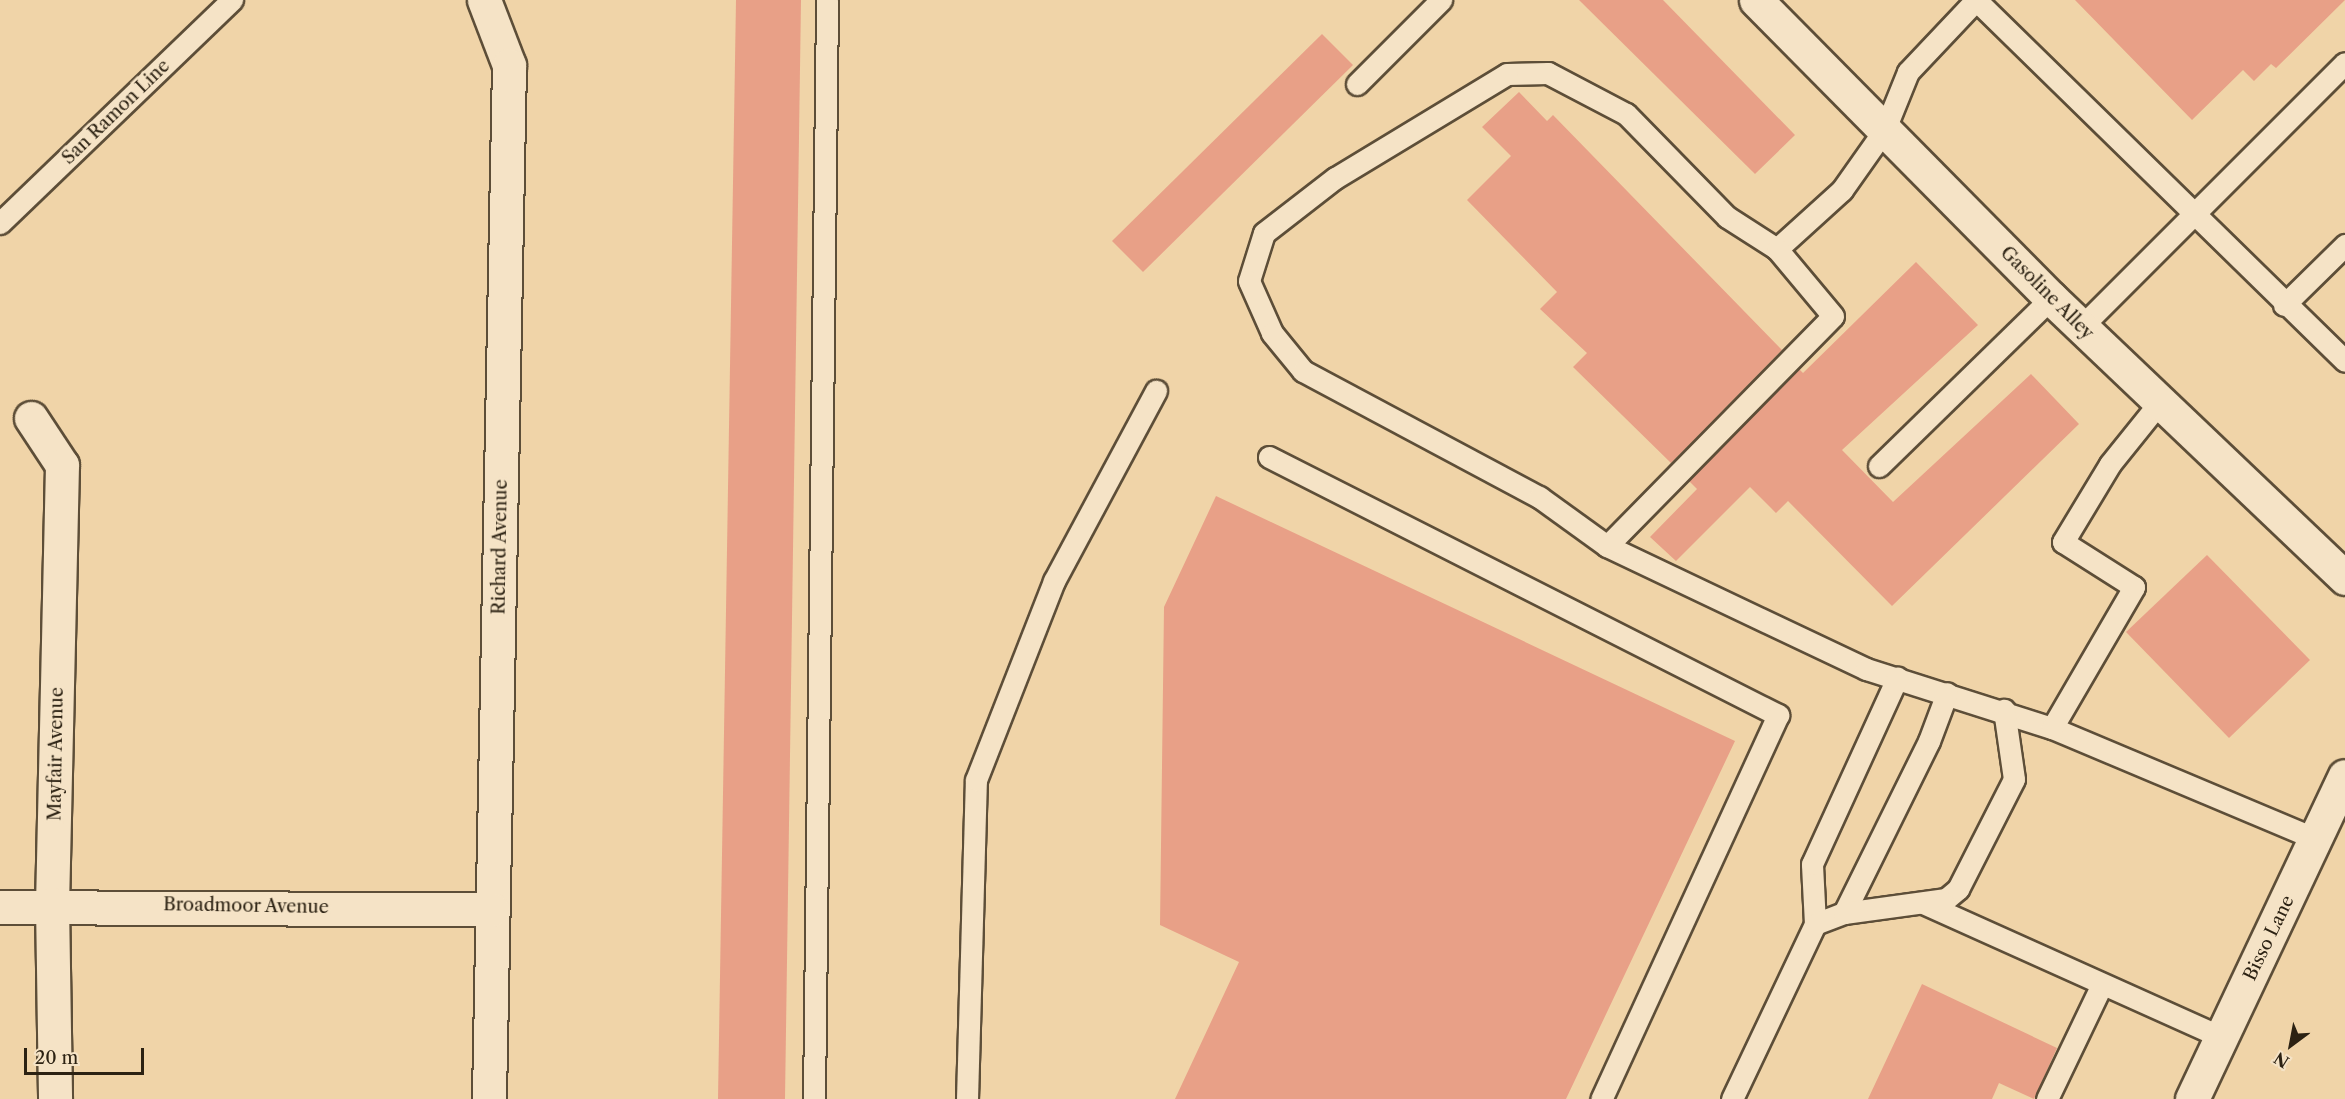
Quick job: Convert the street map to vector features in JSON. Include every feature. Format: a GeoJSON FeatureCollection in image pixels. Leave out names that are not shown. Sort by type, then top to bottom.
{"type":"FeatureCollection","features":[{"type":"Feature","properties":{"kind":"street","name":"Richard Avenue"},"geometry":{"type":"LineString","coordinates":[[484,0],[509,65],[489,1099]]}},
{"type":"Feature","properties":{"kind":"street","name":"Gasoline Alley"},"geometry":{"type":"LineString","coordinates":[[1761,2],[2051,298],[2345,578]]}},
{"type":"Feature","properties":{"kind":"street","name":"Mayfair Avenue"},"geometry":{"type":"LineString","coordinates":[[31,418],[62,465],[52,904],[55,1099]]}},
{"type":"Feature","properties":{"kind":"street","name":"Bisso Lane"},"geometry":{"type":"LineString","coordinates":[[2192,1099],[2345,776]]}},
{"type":"Feature","properties":{"kind":"street","name":"Broadmoor Avenue"},"geometry":{"type":"LineString","coordinates":[[0,907],[52,904],[492,910]]}},
{"type":"Feature","properties":{"kind":"lane","name":"San Ramon Line"},"geometry":{"type":"LineString","coordinates":[[0,223],[232,0]]}},
{"type":"Feature","properties":{"kind":"lane"},"geometry":{"type":"LineString","coordinates":[[814,1099],[827,0]]}},
{"type":"Feature","properties":{"kind":"lane"},"geometry":{"type":"LineString","coordinates":[[1357,84],[1441,0]]}},
{"type":"Feature","properties":{"kind":"lane"},"geometry":{"type":"LineString","coordinates":[[1777,249],[1842,190],[1885,129],[1908,72],[1976,0],[2284,305],[2345,361]]}},
{"type":"Feature","properties":{"kind":"lane"},"geometry":{"type":"LineString","coordinates":[[2081,327],[2345,63]]}},
{"type":"Feature","properties":{"kind":"lane"},"geometry":{"type":"LineString","coordinates":[[1607,546],[1833,316],[1777,249],[1727,217],[1626,114],[1548,73],[1507,74],[1335,178],[1264,233],[1249,281],[1272,333],[1303,371],[1539,496],[1607,546],[1866,669],[2004,710],[2052,728],[2316,839]]}},
{"type":"Feature","properties":{"kind":"lane"},"geometry":{"type":"LineString","coordinates":[[2284,305],[2345,245]]}},
{"type":"Feature","properties":{"kind":"lane"},"geometry":{"type":"LineString","coordinates":[[1879,465],[2051,298]]}},
{"type":"Feature","properties":{"kind":"lane"},"geometry":{"type":"LineString","coordinates":[[967,1099],[976,780],[1054,581],[1156,392]]}},
{"type":"Feature","properties":{"kind":"lane"},"geometry":{"type":"LineString","coordinates":[[2052,728],[2134,587],[2062,542],[2110,464],[2159,403]]}},
{"type":"Feature","properties":{"kind":"lane"},"geometry":{"type":"LineString","coordinates":[[1269,457],[1778,715],[1601,1099]]}},
{"type":"Feature","properties":{"kind":"lane"},"geometry":{"type":"LineString","coordinates":[[1732,1099],[1815,924],[1812,864],[1897,678]]}},
{"type":"Feature","properties":{"kind":"lane"},"geometry":{"type":"LineString","coordinates":[[1844,913],[1929,741],[1947,693]]}},
{"type":"Feature","properties":{"kind":"lane"},"geometry":{"type":"LineString","coordinates":[[1815,924],[1844,913],[1923,903],[1958,890],[2014,778],[2004,710]]}},
{"type":"Feature","properties":{"kind":"lane"},"geometry":{"type":"LineString","coordinates":[[1923,903],[2221,1037]]}},
{"type":"Feature","properties":{"kind":"lane"},"geometry":{"type":"LineString","coordinates":[[2047,1099],[2102,984]]}},
{"type":"Feature","properties":{"kind":"building"},"geometry":{"type":"Polygon","coordinates":[[[736,0],[801,0],[785,1099],[718,1099],[736,0]]]}},
{"type":"Feature","properties":{"kind":"building"},"geometry":{"type":"Polygon","coordinates":[[[1579,0],[1663,0],[1795,135],[1755,174],[1579,0]]]}},
{"type":"Feature","properties":{"kind":"building"},"geometry":{"type":"Polygon","coordinates":[[[2075,0],[2345,0],[2276,68],[2271,64],[2254,81],[2243,70],[2192,120],[2075,0]]]}},
{"type":"Feature","properties":{"kind":"building"},"geometry":{"type":"Polygon","coordinates":[[[1322,34],[1353,65],[1143,272],[1112,241],[1322,34]]]}},
{"type":"Feature","properties":{"kind":"building"},"geometry":{"type":"Polygon","coordinates":[[[1519,92],[1547,121],[1553,115],[1782,350],[1671,463],[1573,367],[1587,353],[1540,309],[1557,292],[1467,200],[1511,156],[1482,127],[1519,92]]]}},
{"type":"Feature","properties":{"kind":"building"},"geometry":{"type":"Polygon","coordinates":[[[1916,262],[1978,325],[1842,450],[1893,502],[2031,374],[2079,424],[1892,606],[1788,501],[1776,513],[1750,487],[1676,561],[1650,537],[1697,489],[1689,481],[1799,369],[1803,373],[1916,262]]]}},
{"type":"Feature","properties":{"kind":"building"},"geometry":{"type":"Polygon","coordinates":[[[1216,496],[1735,741],[1566,1099],[1175,1099],[1239,962],[1160,925],[1164,607],[1216,496]]]}},
{"type":"Feature","properties":{"kind":"building"},"geometry":{"type":"Polygon","coordinates":[[[2207,555],[2310,660],[2229,738],[2126,632],[2207,555]]]}},
{"type":"Feature","properties":{"kind":"building"},"geometry":{"type":"Polygon","coordinates":[[[1922,984],[2057,1048],[2034,1099],[1999,1083],[1992,1099],[1868,1099],[1922,984]]]}}]}
